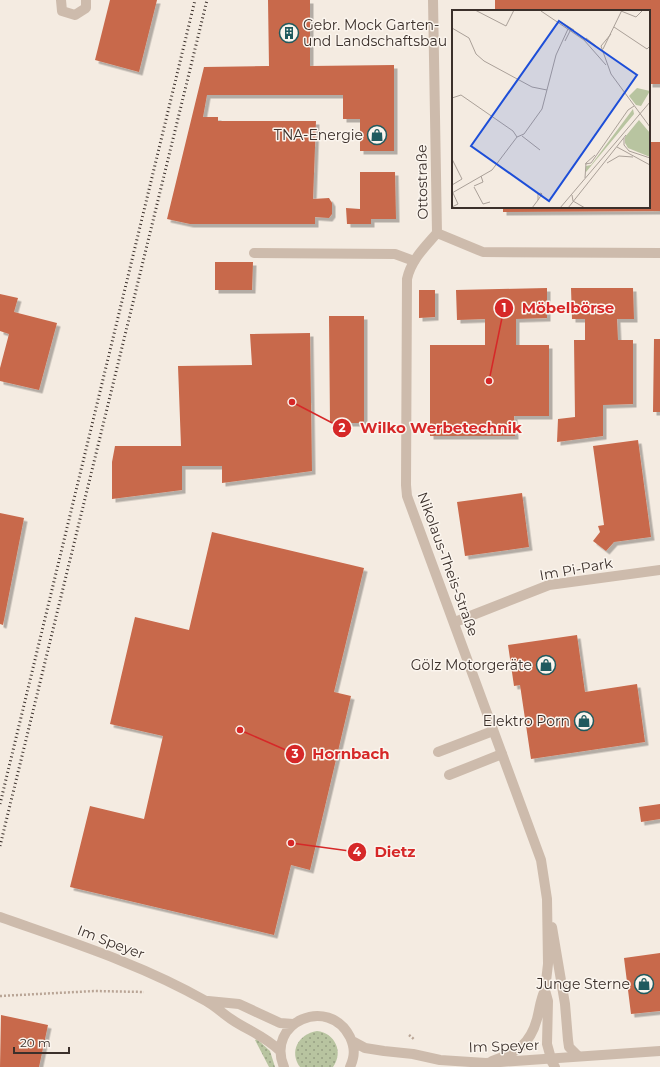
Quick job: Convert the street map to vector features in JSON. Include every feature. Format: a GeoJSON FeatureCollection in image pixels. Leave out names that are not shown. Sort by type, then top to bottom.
{"type":"FeatureCollection","features":[{"type":"Feature","properties":{"kind":"street"},"geometry":{"type":"LineString","coordinates":[[62,0],[62,11],[75,16],[86,8],[86,0]]}},
{"type":"Feature","properties":{"kind":"street","name":"Ottostraße"},"geometry":{"type":"LineString","coordinates":[[433,0],[437,233],[483,252],[660,253]]}},
{"type":"Feature","properties":{"kind":"street","name":"Nikolaus-Theis-Straße"},"geometry":{"type":"LineString","coordinates":[[437,233],[414,261],[409,270],[407,279],[406,485],[408,496],[541,860],[559,967],[569,1047]]}},
{"type":"Feature","properties":{"kind":"street"},"geometry":{"type":"LineString","coordinates":[[254,253],[395,254],[414,261]]}},
{"type":"Feature","properties":{"kind":"street","name":"Im Pi-Park"},"geometry":{"type":"LineString","coordinates":[[454,622],[549,585],[660,570]]}},
{"type":"Feature","properties":{"kind":"street"},"geometry":{"type":"LineString","coordinates":[[438,752],[493,731]]}},
{"type":"Feature","properties":{"kind":"street"},"geometry":{"type":"LineString","coordinates":[[449,775],[502,754]]}},
{"type":"Feature","properties":{"kind":"street","name":"Nikolaus-Theis-Straße"},"geometry":{"type":"LineString","coordinates":[[547,900],[548,964],[545,990],[548,1001],[547,1044],[552,1064]]}},
{"type":"Feature","properties":{"kind":"street","name":"Im Speyer"},"geometry":{"type":"LineString","coordinates":[[0,917],[124,960],[152,972],[208,1002],[230,1019],[272,1042],[279,1050]]}},
{"type":"Feature","properties":{"kind":"street","name":"Nikolaus-Theis-Straße"},"geometry":{"type":"LineString","coordinates":[[486,1063],[513,1054],[528,1039],[535,1025],[540,999],[545,990]]}},
{"type":"Feature","properties":{"kind":"street","name":"Im Speyer"},"geometry":{"type":"LineString","coordinates":[[208,1002],[239,1004],[280,1023],[293,1024]]}},
{"type":"Feature","properties":{"kind":"street"},"geometry":{"type":"LineString","coordinates":[[284,1067],[279,1050],[284,1034],[293,1024],[312,1016],[328,1017],[340,1023],[352,1041],[354,1054],[350,1067]]}},
{"type":"Feature","properties":{"kind":"street","name":"Im Speyer"},"geometry":{"type":"LineString","coordinates":[[352,1041],[365,1048],[413,1054],[440,1060],[486,1063],[552,1064],[562,1057],[660,1051]]}},
{"type":"Feature","properties":{"kind":"street"},"geometry":{"type":"LineString","coordinates":[[562,1057],[569,1047],[578,1056]]}},
{"type":"Feature","properties":{"kind":"path"},"geometry":{"type":"LineString","coordinates":[[0,996],[95,991],[144,992]]}},
{"type":"Feature","properties":{"kind":"green space"},"geometry":{"type":"Polygon","coordinates":[[[317,1031],[329,1035],[333,1039],[338,1050],[336,1061],[333,1067],[300,1067],[295,1055],[297,1044],[305,1036],[317,1031]]]}},
{"type":"Feature","properties":{"kind":"green space"},"geometry":{"type":"Polygon","coordinates":[[[257,1039],[270,1051],[275,1067],[269,1067],[255,1040],[257,1039]]]}},
{"type":"Feature","properties":{"kind":"building"},"geometry":{"type":"Polygon","coordinates":[[[110,0],[157,0],[139,72],[95,60],[110,0]]]}},
{"type":"Feature","properties":{"kind":"building"},"geometry":{"type":"Polygon","coordinates":[[[268,0],[310,0],[310,66],[394,65],[394,151],[360,151],[360,119],[343,119],[343,95],[207,95],[203,117],[218,117],[218,121],[316,121],[313,199],[329,198],[332,203],[332,214],[329,218],[315,217],[315,224],[190,224],[167,219],[204,67],[269,66],[268,0]]]}},
{"type":"Feature","properties":{"kind":"building"},"geometry":{"type":"Polygon","coordinates":[[[495,0],[660,0],[660,84],[650,84],[650,10],[495,10],[495,0]]]}},
{"type":"Feature","properties":{"kind":"building"},"geometry":{"type":"Polygon","coordinates":[[[650,142],[660,142],[660,211],[503,212],[503,208],[650,208],[650,142]]]}},
{"type":"Feature","properties":{"kind":"building"},"geometry":{"type":"Polygon","coordinates":[[[360,172],[395,172],[396,219],[371,219],[371,224],[347,224],[346,208],[360,209],[360,172]]]}},
{"type":"Feature","properties":{"kind":"building"},"geometry":{"type":"Polygon","coordinates":[[[215,262],[253,262],[252,290],[215,290],[215,262]]]}},
{"type":"Feature","properties":{"kind":"building"},"geometry":{"type":"Polygon","coordinates":[[[547,288],[547,318],[516,319],[516,345],[549,345],[549,416],[514,416],[515,436],[430,436],[430,345],[485,345],[485,319],[457,320],[456,290],[547,288]]]}},
{"type":"Feature","properties":{"kind":"building"},"geometry":{"type":"Polygon","coordinates":[[[571,288],[633,288],[634,319],[617,319],[618,340],[633,340],[633,404],[603,405],[603,436],[557,442],[558,419],[575,417],[574,340],[585,340],[585,319],[572,319],[571,288]]]}},
{"type":"Feature","properties":{"kind":"building"},"geometry":{"type":"Polygon","coordinates":[[[419,290],[435,290],[435,317],[419,318],[419,290]]]}},
{"type":"Feature","properties":{"kind":"building"},"geometry":{"type":"Polygon","coordinates":[[[0,294],[18,298],[14,312],[57,323],[39,390],[0,381],[0,368],[9,334],[0,331],[0,294]]]}},
{"type":"Feature","properties":{"kind":"building"},"geometry":{"type":"Polygon","coordinates":[[[329,316],[364,316],[364,423],[330,423],[329,316]]]}},
{"type":"Feature","properties":{"kind":"building"},"geometry":{"type":"Polygon","coordinates":[[[310,333],[312,471],[222,483],[222,466],[182,466],[182,490],[112,499],[112,462],[115,446],[181,446],[178,366],[252,365],[250,334],[310,333]]]}},
{"type":"Feature","properties":{"kind":"building"},"geometry":{"type":"Polygon","coordinates":[[[654,339],[660,339],[660,412],[653,412],[654,339]]]}},
{"type":"Feature","properties":{"kind":"building"},"geometry":{"type":"Polygon","coordinates":[[[638,440],[651,537],[614,542],[606,551],[593,541],[600,532],[598,526],[604,525],[593,446],[638,440]]]}},
{"type":"Feature","properties":{"kind":"building"},"geometry":{"type":"Polygon","coordinates":[[[522,493],[529,547],[465,556],[457,502],[522,493]]]}},
{"type":"Feature","properties":{"kind":"building"},"geometry":{"type":"Polygon","coordinates":[[[0,513],[24,518],[3,625],[0,624],[0,513]]]}},
{"type":"Feature","properties":{"kind":"building"},"geometry":{"type":"Polygon","coordinates":[[[212,532],[364,568],[334,692],[351,696],[310,870],[291,865],[274,935],[70,887],[90,806],[144,819],[163,736],[110,724],[135,617],[189,630],[212,532]]]}},
{"type":"Feature","properties":{"kind":"building","name":"Elektro Porn"},"geometry":{"type":"Polygon","coordinates":[[[577,635],[585,692],[637,684],[645,742],[531,759],[520,685],[514,686],[508,645],[577,635]]]}},
{"type":"Feature","properties":{"kind":"building"},"geometry":{"type":"Polygon","coordinates":[[[660,804],[660,819],[641,822],[639,807],[660,804]]]}},
{"type":"Feature","properties":{"kind":"building","name":"Junge Sterne"},"geometry":{"type":"Polygon","coordinates":[[[660,953],[660,1011],[631,1014],[624,958],[660,953]]]}},
{"type":"Feature","properties":{"kind":"building"},"geometry":{"type":"Polygon","coordinates":[[[1,1015],[48,1025],[39,1067],[0,1067],[1,1015]]]}},
{"type":"Feature","properties":{"kind":"railway"},"geometry":{"type":"LineString","coordinates":[[0,804],[195,0]]}},
{"type":"Feature","properties":{"kind":"railway"},"geometry":{"type":"LineString","coordinates":[[0,846],[207,0]]}},
{"type":"Feature","properties":{"kind":"place","name":"Gebr. Mock Garten- und Landschaftsbau"},"geometry":{"type":"Point","coordinates":[289,33]}},
{"type":"Feature","properties":{"kind":"place","name":"TNA-Energie"},"geometry":{"type":"Point","coordinates":[377,135]}},
{"type":"Feature","properties":{"kind":"place","name":"Möbelbörse"},"geometry":{"type":"Point","coordinates":[489,381]}},
{"type":"Feature","properties":{"kind":"place","name":"Wilko Werbetechnik"},"geometry":{"type":"Point","coordinates":[292,402]}},
{"type":"Feature","properties":{"kind":"place","name":"Gölz Motorgeräte"},"geometry":{"type":"Point","coordinates":[546,665]}},
{"type":"Feature","properties":{"kind":"place","name":"Elektro Porn"},"geometry":{"type":"Point","coordinates":[584,721]}},
{"type":"Feature","properties":{"kind":"place","name":"Hornbach"},"geometry":{"type":"Point","coordinates":[240,730]}},
{"type":"Feature","properties":{"kind":"place","name":"Dietz"},"geometry":{"type":"Point","coordinates":[291,843]}},
{"type":"Feature","properties":{"kind":"place","name":"Junge Sterne"},"geometry":{"type":"Point","coordinates":[644,984]}}]}
